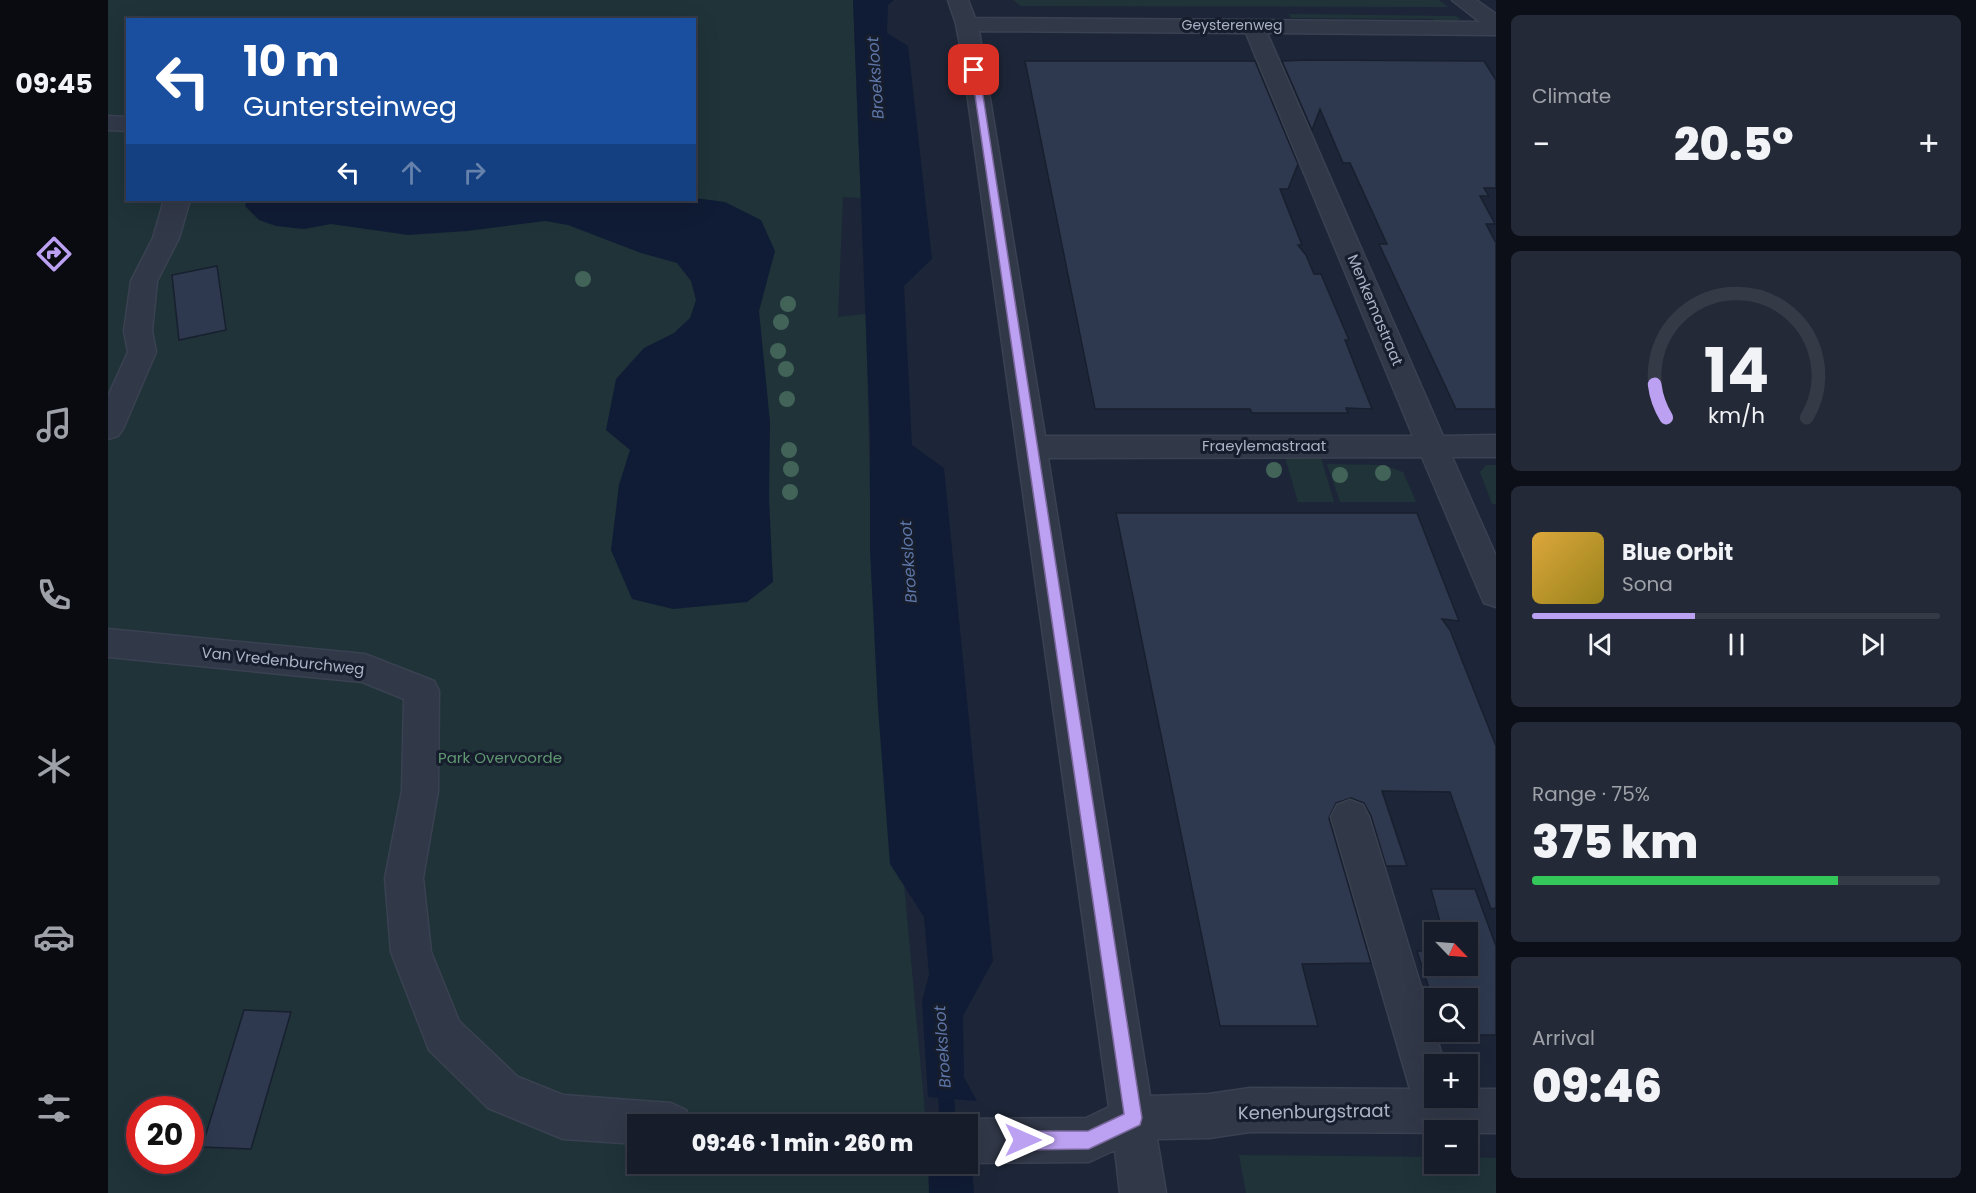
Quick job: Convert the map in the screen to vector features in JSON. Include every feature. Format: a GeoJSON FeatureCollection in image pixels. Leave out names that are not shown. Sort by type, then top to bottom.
{"type":"FeatureCollection","features":[{"type":"Feature","properties":{"kind":"street"},"geometry":{"type":"LineString","coordinates":[[1462,0],[1496,24]]}},
{"type":"Feature","properties":{"kind":"street"},"geometry":{"type":"LineString","coordinates":[[967,8],[1143,1193]]}},
{"type":"Feature","properties":{"kind":"street","name":"Geysterenweg"},"geometry":{"type":"LineString","coordinates":[[967,8],[1253,25],[1496,29]]}},
{"type":"Feature","properties":{"kind":"street","name":"Menkemastraat"},"geometry":{"type":"LineString","coordinates":[[1253,25],[1496,594]]}},
{"type":"Feature","properties":{"kind":"street"},"geometry":{"type":"LineString","coordinates":[[108,123],[126,124]]}},
{"type":"Feature","properties":{"kind":"street"},"geometry":{"type":"LineString","coordinates":[[108,429],[142,352],[138,331],[144,281],[166,238],[177,201]]}},
{"type":"Feature","properties":{"kind":"street","name":"Fraeylemastraat"},"geometry":{"type":"LineString","coordinates":[[1032,447],[1496,446]]}},
{"type":"Feature","properties":{"kind":"street","name":"Van Vredenburchweg"},"geometry":{"type":"LineString","coordinates":[[108,643],[365,668],[422,691],[420,791],[404,878],[411,952],[444,1035],[503,1092],[563,1117],[627,1122]]}},
{"type":"Feature","properties":{"kind":"street"},"geometry":{"type":"LineString","coordinates":[[1350,817],[1438,1112]]}},
{"type":"Feature","properties":{"kind":"street","name":"Kenenburgstraat"},"geometry":{"type":"LineString","coordinates":[[1133,1118],[1209,1116],[1250,1110],[1496,1111]]}},
{"type":"Feature","properties":{"kind":"street"},"geometry":{"type":"LineString","coordinates":[[978,1141],[1089,1140],[1133,1118]]}},
{"type":"Feature","properties":{"kind":"green space","name":"Park Overvoorde"},"geometry":{"type":"Polygon","coordinates":[[[108,0],[853,0],[861,198],[843,197],[838,317],[866,314],[872,591],[882,642],[925,1114],[627,1114],[627,1174],[931,1174],[932,1193],[108,1193],[108,0]]]}},
{"type":"Feature","properties":{"kind":"green space"},"geometry":{"type":"Polygon","coordinates":[[[1013,0],[1439,0],[1448,7],[1021,6],[1013,0]]]}},
{"type":"Feature","properties":{"kind":"green space"},"geometry":{"type":"Polygon","coordinates":[[[1289,14],[1455,16],[1460,18],[1457,21],[1436,24],[1433,19],[1291,18],[1289,14]]]}},
{"type":"Feature","properties":{"kind":"green space"},"geometry":{"type":"Polygon","coordinates":[[[1285,457],[1321,458],[1334,502],[1298,502],[1285,457]]]}},
{"type":"Feature","properties":{"kind":"green space"},"geometry":{"type":"Polygon","coordinates":[[[1327,464],[1384,465],[1403,472],[1416,502],[1340,502],[1327,464]]]}},
{"type":"Feature","properties":{"kind":"green space"},"geometry":{"type":"Polygon","coordinates":[[[1486,465],[1496,465],[1496,504],[1492,504],[1480,472],[1486,465]]]}},
{"type":"Feature","properties":{"kind":"green space"},"geometry":{"type":"Polygon","coordinates":[[[1239,1155],[1424,1157],[1424,1174],[1478,1174],[1478,1157],[1496,1158],[1496,1193],[1246,1193],[1239,1155]]]}},
{"type":"Feature","properties":{"kind":"water"},"geometry":{"type":"Polygon","coordinates":[[[853,0],[894,0],[888,5],[887,33],[908,46],[932,259],[904,286],[912,445],[944,468],[993,961],[963,1016],[964,1077],[977,1101],[928,1097],[922,1001],[929,975],[924,917],[890,864],[878,708],[870,550],[870,433],[853,0]]]}},
{"type":"Feature","properties":{"kind":"water"},"geometry":{"type":"Polygon","coordinates":[[[696,198],[725,202],[761,220],[775,251],[759,311],[770,422],[769,498],[773,582],[747,602],[673,609],[632,599],[611,550],[619,485],[630,450],[606,430],[616,379],[644,348],[674,333],[690,318],[696,300],[691,281],[677,263],[641,253],[568,225],[545,221],[467,231],[408,235],[331,224],[304,229],[276,226],[259,220],[245,206],[247,201],[696,201],[696,198]]]}},
{"type":"Feature","properties":{"kind":"water"},"geometry":{"type":"Polygon","coordinates":[[[928,1174],[973,1174],[974,1193],[929,1193],[928,1174]]]}},
{"type":"Feature","properties":{"kind":"building"},"geometry":{"type":"Polygon","coordinates":[[[1025,61],[1255,61],[1298,164],[1288,189],[1280,189],[1302,245],[1298,245],[1306,255],[1314,274],[1321,274],[1349,340],[1345,340],[1372,409],[1346,408],[1348,413],[1252,413],[1250,409],[1095,409],[1025,61]]]}},
{"type":"Feature","properties":{"kind":"building"},"geometry":{"type":"Polygon","coordinates":[[[1282,61],[1484,61],[1496,80],[1496,188],[1484,188],[1489,196],[1480,196],[1495,224],[1486,224],[1496,243],[1496,409],[1456,409],[1379,244],[1387,244],[1350,163],[1343,163],[1320,109],[1312,130],[1282,61]]]}},
{"type":"Feature","properties":{"kind":"building"},"geometry":{"type":"Polygon","coordinates":[[[217,266],[226,330],[179,340],[172,275],[217,266]]]}},
{"type":"Feature","properties":{"kind":"building"},"geometry":{"type":"Polygon","coordinates":[[[1116,513],[1417,513],[1459,621],[1442,619],[1450,630],[1496,746],[1496,908],[1491,909],[1450,792],[1382,791],[1407,866],[1386,866],[1371,816],[1364,803],[1351,798],[1336,803],[1329,818],[1371,963],[1302,964],[1318,1026],[1220,1026],[1116,513]]]}},
{"type":"Feature","properties":{"kind":"building"},"geometry":{"type":"Polygon","coordinates":[[[1431,889],[1475,889],[1496,946],[1496,1035],[1478,1035],[1478,988],[1429,988],[1425,976],[1478,976],[1478,922],[1440,922],[1431,889]]]}},
{"type":"Feature","properties":{"kind":"building"},"geometry":{"type":"Polygon","coordinates":[[[1417,951],[1424,951],[1424,973],[1417,951]]]}},
{"type":"Feature","properties":{"kind":"building"},"geometry":{"type":"Polygon","coordinates":[[[244,1010],[291,1012],[251,1149],[204,1147],[204,1140],[244,1010]]]}},
{"type":"Feature","properties":{"kind":"waterway","name":"Broeksloot"},"geometry":{"type":"LineString","coordinates":[[945,1081],[947,1114]]}},
{"type":"Feature","properties":{"kind":"route"},"geometry":{"type":"LineString","coordinates":[[974,70],[1133,1118],[1089,1140],[1023,1140]]}}]}
